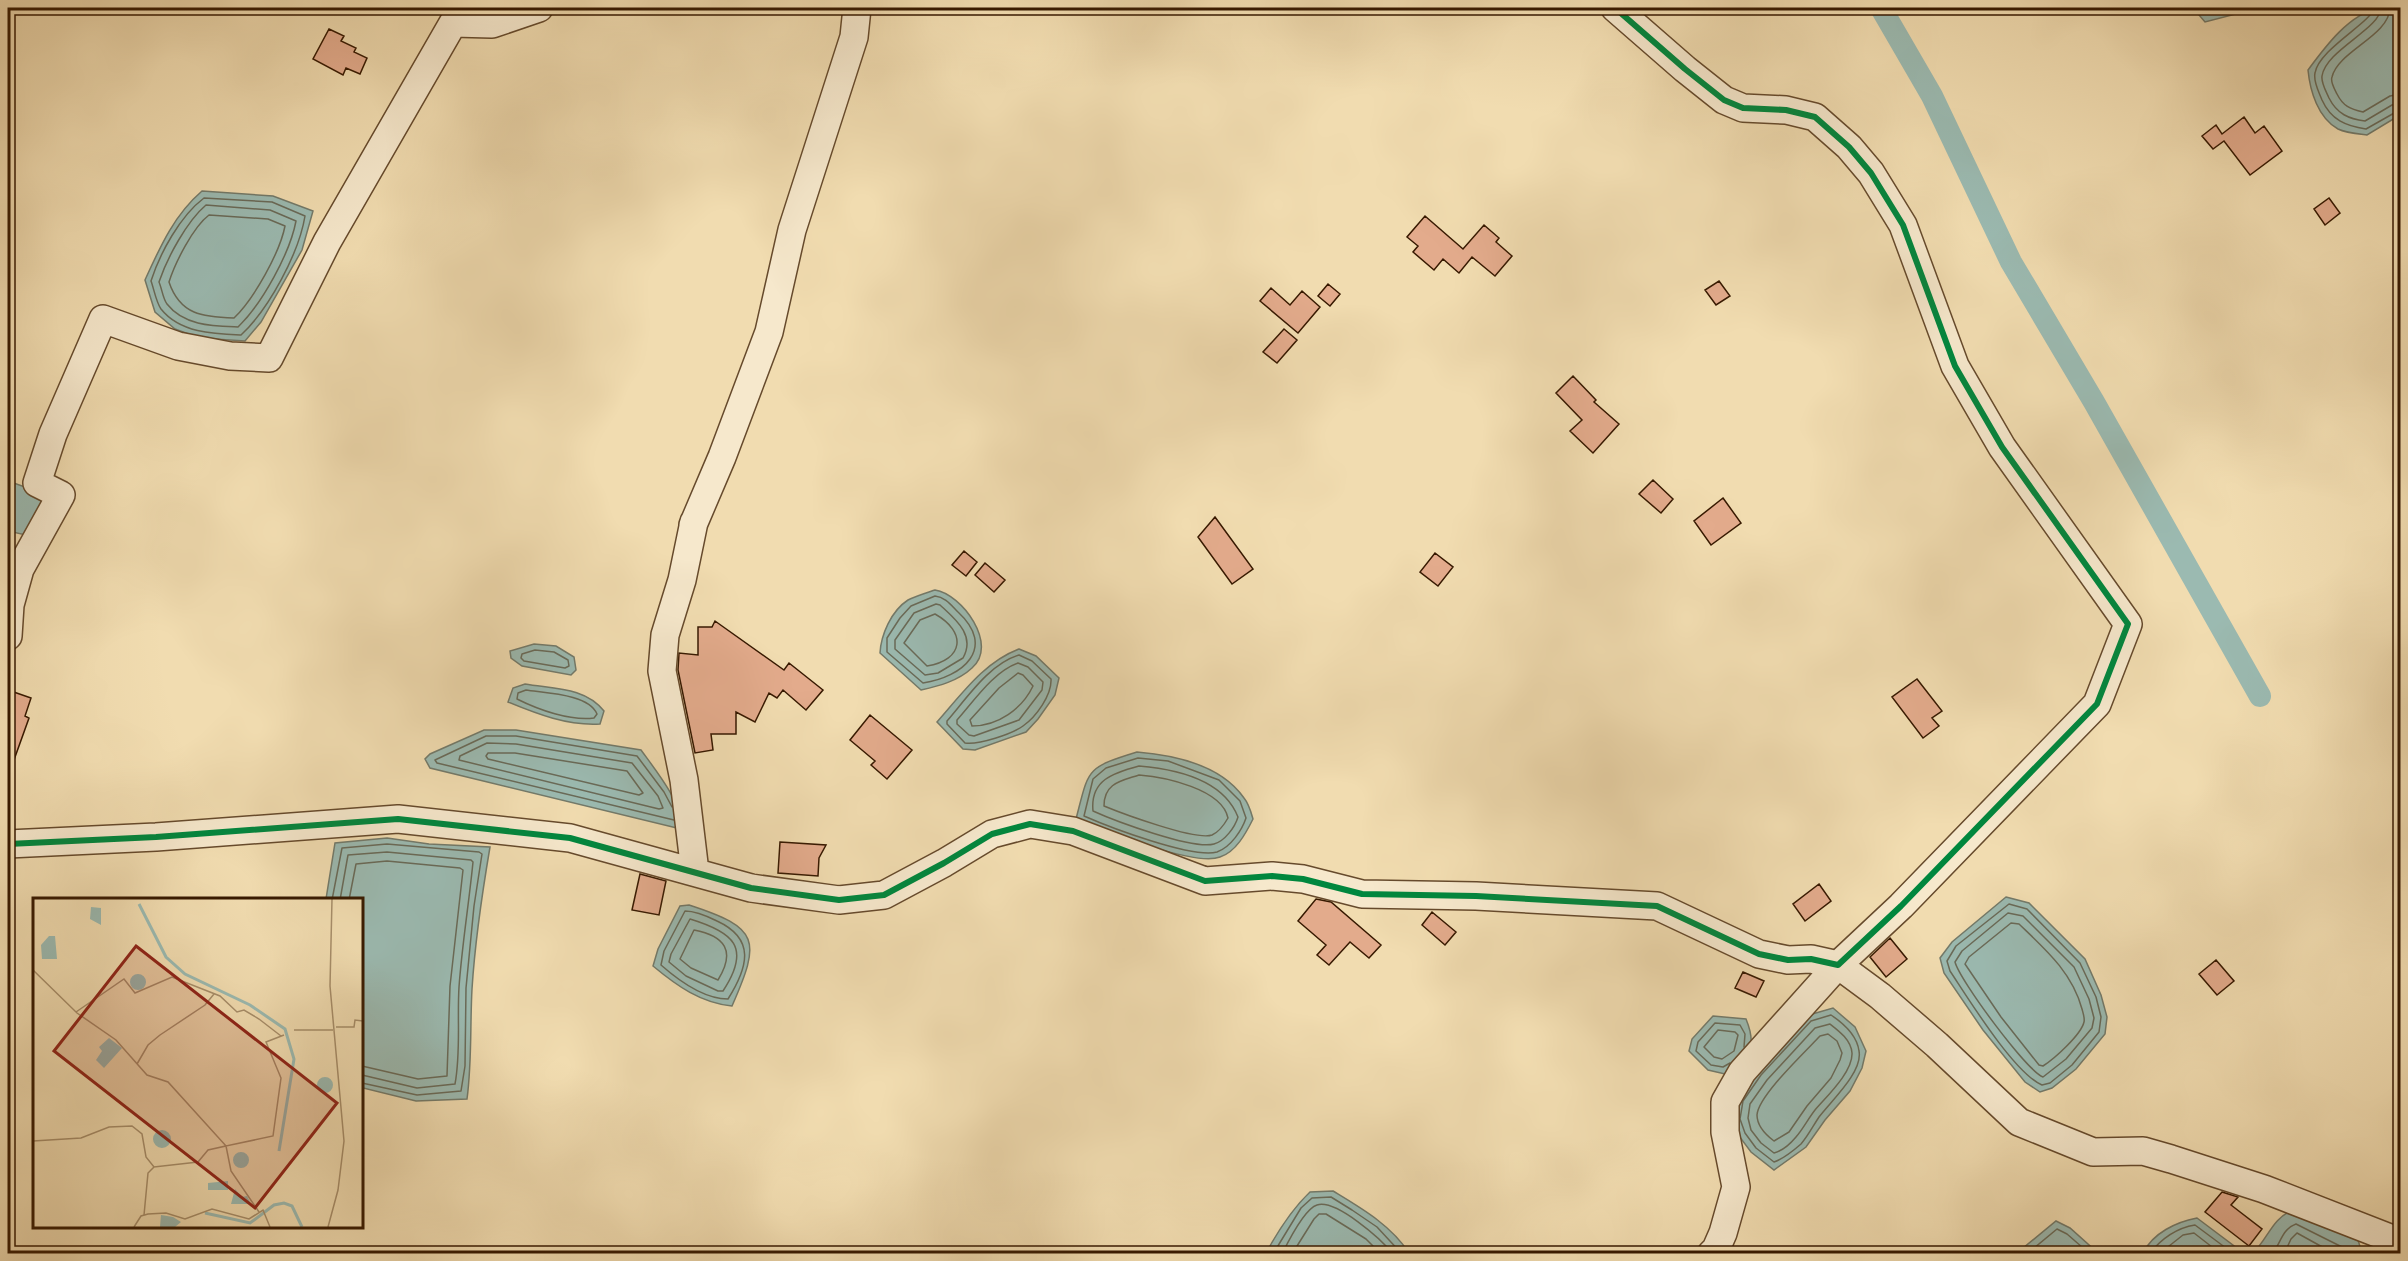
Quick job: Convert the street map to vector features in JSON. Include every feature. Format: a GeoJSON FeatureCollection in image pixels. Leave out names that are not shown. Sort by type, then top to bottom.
{"type":"FeatureCollection","features":[{"type":"Feature","properties":{"kind":"street"},"geometry":{"type":"LineString","coordinates":[[8,636],[10,605],[21,569],[61,495],[37,483],[53,434],[104,319],[178,346],[230,356],[269,358],[327,242],[453,23],[492,24],[538,8]]}},
{"type":"Feature","properties":{"kind":"street"},"geometry":{"type":"LineString","coordinates":[[694,872],[684,780],[662,671],[665,635],[682,580],[694,523],[726,447],[769,332],[792,230],[855,37],[857,8]]}},
{"type":"Feature","properties":{"kind":"street"},"geometry":{"type":"LineString","coordinates":[[1615,8],[1676,62],[1724,100],[1743,108],[1786,110],[1815,117],[1849,147],[1872,173],[1903,225],[1955,366],[2002,447],[2128,624],[2097,704],[1901,906],[1838,965],[1742,1072],[1725,1102],[1725,1132],[1736,1187],[1723,1233],[1716,1249],[1711,1254]]}},
{"type":"Feature","properties":{"kind":"street"},"geometry":{"type":"LineString","coordinates":[[8,844],[156,837],[398,819],[570,838],[751,888],[839,900],[884,895],[992,834],[1030,824],[1073,831],[1205,881],[1272,876],[1303,879],[1362,894],[1476,896],[1657,906],[1759,954],[1788,960],[1811,959],[1838,965],[1880,996],[1937,1045],[2019,1122],[2093,1152],[2143,1151],[2181,1162],[2264,1189],[2400,1242]]}},
{"type":"Feature","properties":{"kind":"water"},"geometry":{"type":"Polygon","coordinates":[[[2193,8],[2259,8],[2205,22],[2193,8]]]}},
{"type":"Feature","properties":{"kind":"water"},"geometry":{"type":"Polygon","coordinates":[[[2379,8],[2400,8],[2400,115],[2367,135],[2338,129],[2320,111],[2313,95],[2308,70],[2348,24],[2368,11],[2379,8]]]}},
{"type":"Feature","properties":{"kind":"water"},"geometry":{"type":"Polygon","coordinates":[[[202,191],[273,196],[313,211],[302,250],[261,322],[245,341],[199,338],[175,329],[155,312],[145,280],[162,244],[183,210],[202,191]]]}},
{"type":"Feature","properties":{"kind":"water"},"geometry":{"type":"Polygon","coordinates":[[[8,481],[45,494],[48,501],[30,536],[8,531],[8,481]]]}},
{"type":"Feature","properties":{"kind":"water"},"geometry":{"type":"Polygon","coordinates":[[[935,590],[956,601],[966,610],[979,634],[981,647],[979,658],[967,673],[935,687],[921,690],[880,653],[885,631],[897,610],[908,600],[935,590]]]}},
{"type":"Feature","properties":{"kind":"water"},"geometry":{"type":"Polygon","coordinates":[[[534,644],[556,646],[574,657],[576,670],[571,675],[522,666],[511,658],[510,651],[534,644]]]}},
{"type":"Feature","properties":{"kind":"water"},"geometry":{"type":"Polygon","coordinates":[[[1019,649],[1036,656],[1059,678],[1055,695],[1026,732],[975,750],[963,749],[937,722],[964,690],[984,671],[1006,655],[1019,649]]]}},
{"type":"Feature","properties":{"kind":"water"},"geometry":{"type":"Polygon","coordinates":[[[525,684],[568,690],[588,697],[604,711],[600,724],[564,721],[508,702],[513,688],[525,684]]]}},
{"type":"Feature","properties":{"kind":"water"},"geometry":{"type":"Polygon","coordinates":[[[484,730],[516,730],[641,750],[673,797],[685,830],[430,768],[425,759],[430,754],[484,730]]]}},
{"type":"Feature","properties":{"kind":"water"},"geometry":{"type":"Polygon","coordinates":[[[1137,752],[1181,759],[1196,764],[1223,777],[1234,787],[1250,808],[1253,819],[1244,836],[1231,851],[1220,857],[1207,859],[1190,857],[1149,846],[1076,819],[1087,780],[1092,773],[1107,762],[1137,752]]]}},
{"type":"Feature","properties":{"kind":"water"},"geometry":{"type":"Polygon","coordinates":[[[387,838],[429,844],[490,847],[473,971],[467,1099],[416,1101],[363,1088],[363,898],[326,898],[335,843],[387,838]]]}},
{"type":"Feature","properties":{"kind":"water"},"geometry":{"type":"Polygon","coordinates":[[[2006,897],[2029,903],[2085,959],[2101,995],[2107,1017],[2105,1034],[2076,1069],[2052,1088],[2040,1092],[2025,1082],[1983,1030],[1944,973],[1940,958],[1952,942],[2006,897]]]}},
{"type":"Feature","properties":{"kind":"water"},"geometry":{"type":"Polygon","coordinates":[[[689,905],[730,921],[748,939],[750,951],[748,966],[732,1006],[710,1001],[690,992],[653,966],[658,949],[680,906],[689,905]]]}},
{"type":"Feature","properties":{"kind":"water"},"geometry":{"type":"Polygon","coordinates":[[[1833,1008],[1855,1027],[1866,1051],[1862,1068],[1850,1091],[1806,1147],[1774,1170],[1751,1152],[1739,1136],[1734,1119],[1737,1099],[1756,1071],[1809,1015],[1833,1008]]]}},
{"type":"Feature","properties":{"kind":"water"},"geometry":{"type":"Polygon","coordinates":[[[1713,1016],[1746,1019],[1750,1029],[1749,1051],[1740,1063],[1725,1074],[1708,1070],[1689,1051],[1692,1039],[1713,1016]]]}},
{"type":"Feature","properties":{"kind":"water"},"geometry":{"type":"Polygon","coordinates":[[[1333,1191],[1384,1226],[1409,1253],[1266,1253],[1285,1221],[1310,1192],[1333,1191]]]}},
{"type":"Feature","properties":{"kind":"water"},"geometry":{"type":"Polygon","coordinates":[[[2293,1210],[2358,1240],[2362,1253],[2252,1254],[2280,1218],[2293,1210]]]}},
{"type":"Feature","properties":{"kind":"water"},"geometry":{"type":"Polygon","coordinates":[[[2197,1218],[2241,1251],[2250,1253],[2143,1253],[2159,1234],[2181,1222],[2197,1218]]]}},
{"type":"Feature","properties":{"kind":"water"},"geometry":{"type":"Polygon","coordinates":[[[2056,1221],[2070,1228],[2098,1253],[2017,1253],[2056,1221]]]}},
{"type":"Feature","properties":{"kind":"building"},"geometry":{"type":"Polygon","coordinates":[[[329,29],[344,36],[341,41],[356,48],[354,52],[367,58],[360,74],[346,68],[343,75],[313,59],[329,29]]]}},
{"type":"Feature","properties":{"kind":"building"},"geometry":{"type":"Polygon","coordinates":[[[2244,117],[2255,133],[2264,126],[2282,151],[2250,175],[2224,141],[2213,149],[2202,136],[2216,125],[2222,134],[2244,117]]]}},
{"type":"Feature","properties":{"kind":"building"},"geometry":{"type":"Polygon","coordinates":[[[2329,198],[2340,213],[2325,225],[2314,209],[2329,198]]]}},
{"type":"Feature","properties":{"kind":"building"},"geometry":{"type":"Polygon","coordinates":[[[1425,216],[1463,249],[1484,225],[1499,238],[1496,242],[1512,256],[1495,276],[1472,257],[1459,273],[1443,259],[1434,270],[1413,252],[1418,246],[1407,237],[1425,216]]]}},
{"type":"Feature","properties":{"kind":"building"},"geometry":{"type":"Polygon","coordinates":[[[1719,281],[1730,296],[1716,305],[1705,290],[1719,281]]]}},
{"type":"Feature","properties":{"kind":"building"},"geometry":{"type":"Polygon","coordinates":[[[1328,284],[1340,294],[1330,306],[1318,296],[1328,284]]]}},
{"type":"Feature","properties":{"kind":"building"},"geometry":{"type":"Polygon","coordinates":[[[1271,288],[1290,305],[1302,291],[1320,307],[1298,333],[1260,301],[1271,288]]]}},
{"type":"Feature","properties":{"kind":"building"},"geometry":{"type":"Polygon","coordinates":[[[1284,329],[1297,340],[1277,363],[1263,352],[1284,329]]]}},
{"type":"Feature","properties":{"kind":"building"},"geometry":{"type":"Polygon","coordinates":[[[1573,376],[1596,400],[1594,402],[1619,424],[1593,453],[1570,431],[1582,420],[1556,393],[1573,376]]]}},
{"type":"Feature","properties":{"kind":"building"},"geometry":{"type":"Polygon","coordinates":[[[1653,480],[1673,499],[1661,513],[1639,494],[1653,480]]]}},
{"type":"Feature","properties":{"kind":"building"},"geometry":{"type":"Polygon","coordinates":[[[1723,498],[1741,523],[1711,545],[1694,521],[1723,498]]]}},
{"type":"Feature","properties":{"kind":"building"},"geometry":{"type":"Polygon","coordinates":[[[1215,517],[1253,569],[1232,584],[1198,537],[1215,517]]]}},
{"type":"Feature","properties":{"kind":"building"},"geometry":{"type":"Polygon","coordinates":[[[964,551],[977,562],[966,576],[952,565],[964,551]]]}},
{"type":"Feature","properties":{"kind":"building"},"geometry":{"type":"Polygon","coordinates":[[[1435,553],[1453,567],[1438,586],[1420,572],[1435,553]]]}},
{"type":"Feature","properties":{"kind":"building"},"geometry":{"type":"Polygon","coordinates":[[[985,563],[1005,580],[994,592],[975,575],[985,563]]]}},
{"type":"Feature","properties":{"kind":"building"},"geometry":{"type":"Polygon","coordinates":[[[715,621],[784,670],[789,663],[823,690],[806,710],[783,690],[777,698],[769,693],[755,722],[736,712],[736,734],[711,734],[713,750],[695,753],[678,670],[679,653],[698,655],[698,627],[712,627],[715,621]]]}},
{"type":"Feature","properties":{"kind":"building"},"geometry":{"type":"Polygon","coordinates":[[[1917,679],[1942,711],[1932,718],[1939,726],[1923,738],[1892,697],[1917,679]]]}},
{"type":"Feature","properties":{"kind":"building"},"geometry":{"type":"Polygon","coordinates":[[[8,690],[31,698],[25,716],[29,718],[10,771],[8,771],[8,690]]]}},
{"type":"Feature","properties":{"kind":"building"},"geometry":{"type":"Polygon","coordinates":[[[870,715],[912,750],[887,779],[871,765],[875,761],[850,740],[870,715]]]}},
{"type":"Feature","properties":{"kind":"building"},"geometry":{"type":"Polygon","coordinates":[[[780,842],[826,845],[819,858],[818,876],[778,873],[780,842]]]}},
{"type":"Feature","properties":{"kind":"building"},"geometry":{"type":"Polygon","coordinates":[[[640,874],[666,881],[659,915],[632,910],[640,874]]]}},
{"type":"Feature","properties":{"kind":"building"},"geometry":{"type":"Polygon","coordinates":[[[1819,884],[1831,901],[1805,921],[1793,904],[1819,884]]]}},
{"type":"Feature","properties":{"kind":"building"},"geometry":{"type":"Polygon","coordinates":[[[1316,899],[1331,902],[1381,945],[1369,958],[1350,942],[1329,965],[1317,955],[1326,945],[1298,921],[1316,899]]]}},
{"type":"Feature","properties":{"kind":"building"},"geometry":{"type":"Polygon","coordinates":[[[1432,912],[1456,932],[1445,945],[1422,925],[1432,912]]]}},
{"type":"Feature","properties":{"kind":"building"},"geometry":{"type":"Polygon","coordinates":[[[1890,938],[1907,959],[1886,977],[1870,957],[1890,938]]]}},
{"type":"Feature","properties":{"kind":"building"},"geometry":{"type":"Polygon","coordinates":[[[2216,960],[2234,981],[2217,995],[2199,974],[2216,960]]]}},
{"type":"Feature","properties":{"kind":"building"},"geometry":{"type":"Polygon","coordinates":[[[1743,972],[1764,981],[1756,997],[1735,988],[1743,972]]]}},
{"type":"Feature","properties":{"kind":"building"},"geometry":{"type":"Polygon","coordinates":[[[2222,1192],[2238,1197],[2231,1205],[2262,1229],[2249,1246],[2205,1212],[2222,1192]]]}},
{"type":"Feature","properties":{"kind":"waterway"},"geometry":{"type":"LineString","coordinates":[[1881,8],[1932,96],[2011,262],[2094,402],[2260,696]]}},
{"type":"Feature","properties":{"kind":"cycle path"},"geometry":{"type":"LineString","coordinates":[[8,844],[156,837],[398,819],[570,838],[751,888],[839,900],[884,895],[992,834],[1030,824],[1073,831],[1205,881],[1272,876],[1303,879],[1362,894],[1476,896],[1657,906],[1759,954],[1788,960],[1811,959],[1838,965],[1901,906],[2097,704],[2128,624],[2002,447],[1955,366],[1903,225],[1871,173],[1849,147],[1815,117],[1786,110],[1743,108],[1724,100],[1615,8]]}}]}
